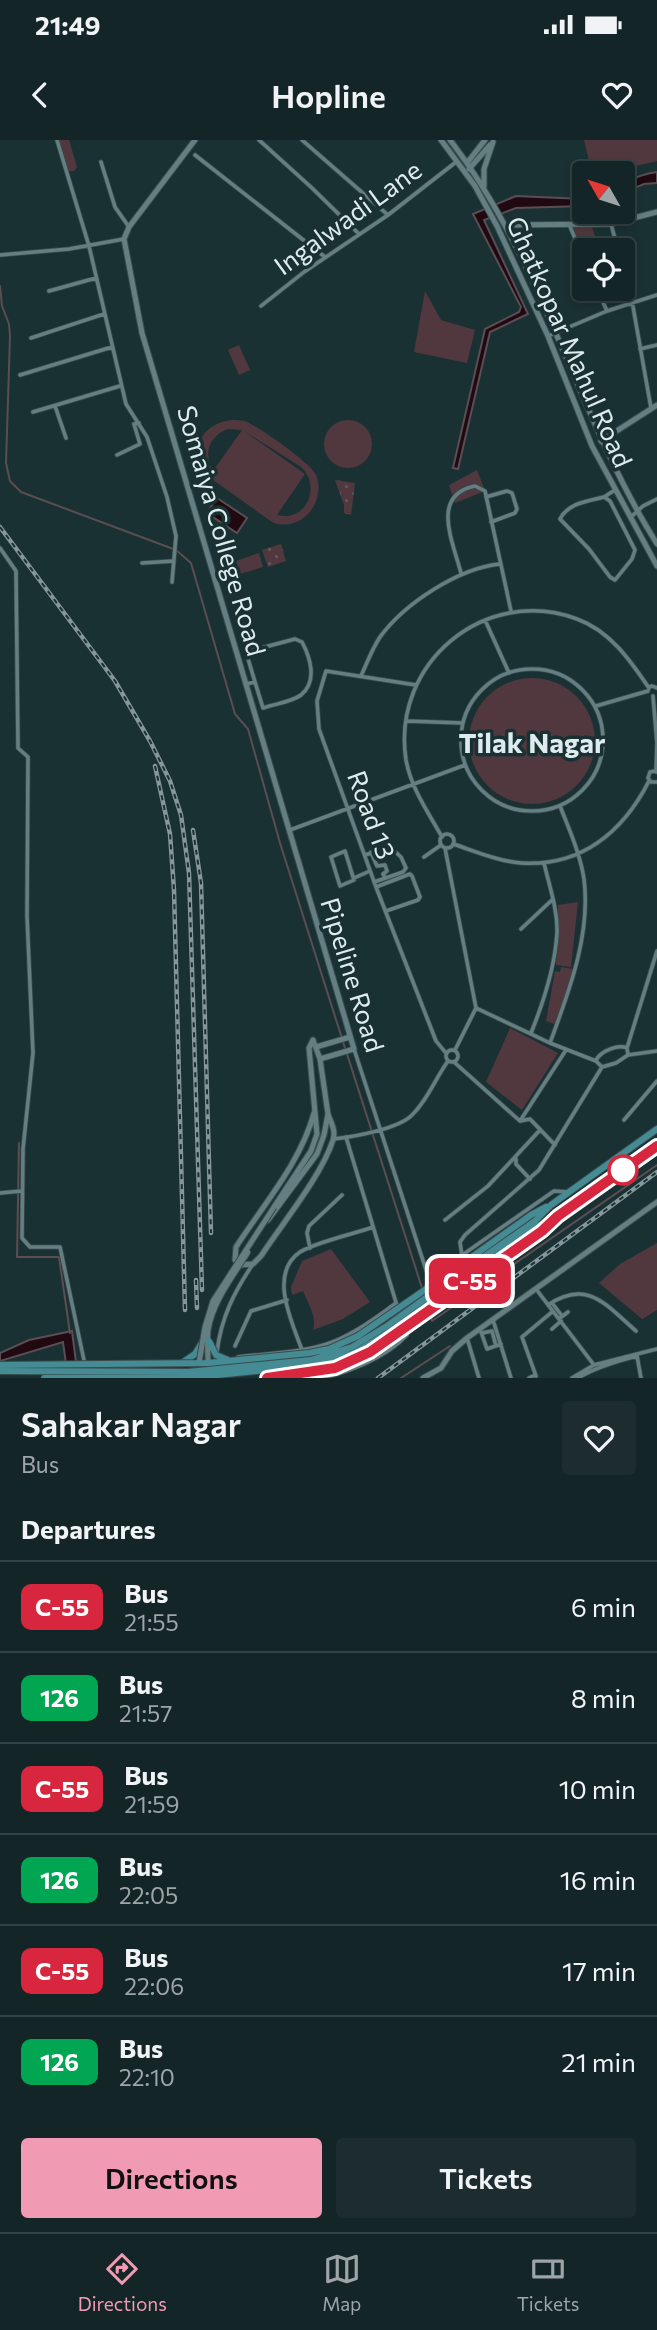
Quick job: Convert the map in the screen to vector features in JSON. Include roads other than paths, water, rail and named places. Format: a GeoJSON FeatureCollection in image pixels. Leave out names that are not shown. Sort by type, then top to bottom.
{"type":"FeatureCollection","features":[{"type":"Feature","properties":{"kind":"highway"},"geometry":{"type":"LineString","coordinates":[[44,1378],[188,1378],[312,1365],[354,1353],[391,1331],[535,1221],[551,1205],[657,1129]]}},
{"type":"Feature","properties":{"kind":"highway"},"geometry":{"type":"LineString","coordinates":[[0,1371],[188,1372],[311,1360],[352,1347],[538,1226],[558,1216],[657,1146]]}},
{"type":"Feature","properties":{"kind":"highway"},"geometry":{"type":"LineString","coordinates":[[1,1361],[181,1364],[309,1353],[342,1343],[454,1281],[549,1225],[558,1216]]}},
{"type":"Feature","properties":{"kind":"highway"},"geometry":{"type":"LineString","coordinates":[[267,1378],[335,1368],[352,1362],[370,1352],[454,1281]]}},
{"type":"Feature","properties":{"kind":"highway"},"geometry":{"type":"LineString","coordinates":[[181,1364],[195,1354],[206,1340],[216,1355],[239,1360]]}},
{"type":"Feature","properties":{"kind":"street"},"geometry":{"type":"LineString","coordinates":[[57,140],[89,246],[120,386],[126,404],[140,423],[167,497],[176,536],[172,582]]}},
{"type":"Feature","properties":{"kind":"street"},"geometry":{"type":"LineString","coordinates":[[0,255],[89,246],[124,239],[129,227],[195,140]]}},
{"type":"Feature","properties":{"kind":"street"},"geometry":{"type":"LineString","coordinates":[[259,140],[359,234]]}},
{"type":"Feature","properties":{"kind":"street"},"geometry":{"type":"LineString","coordinates":[[302,140],[388,215]]}},
{"type":"Feature","properties":{"kind":"street"},"geometry":{"type":"LineString","coordinates":[[441,140],[460,159]]}},
{"type":"Feature","properties":{"kind":"street"},"geometry":{"type":"LineString","coordinates":[[450,140],[460,159]]}},
{"type":"Feature","properties":{"kind":"street"},"geometry":{"type":"LineString","coordinates":[[469,166],[485,140]]}},
{"type":"Feature","properties":{"kind":"street"},"geometry":{"type":"LineString","coordinates":[[463,169],[494,141]]}},
{"type":"Feature","properties":{"kind":"street"},"geometry":{"type":"LineString","coordinates":[[485,189],[484,169],[494,141]]}},
{"type":"Feature","properties":{"kind":"street"},"geometry":{"type":"LineString","coordinates":[[195,155],[324,257]]}},
{"type":"Feature","properties":{"kind":"street","name":"Ingalwadi Lane"},"geometry":{"type":"LineString","coordinates":[[261,306],[324,257],[388,215],[460,159]]}},
{"type":"Feature","properties":{"kind":"street","name":"Ghatkopar Mahul Road"},"geometry":{"type":"LineString","coordinates":[[460,159],[469,166],[493,201],[557,332],[602,441],[637,512],[657,544]]}},
{"type":"Feature","properties":{"kind":"street","name":"Ghatkopar Mahul Road"},"geometry":{"type":"LineString","coordinates":[[460,159],[463,169],[494,220],[548,336],[592,446],[657,566]]}},
{"type":"Feature","properties":{"kind":"street"},"geometry":{"type":"LineString","coordinates":[[101,162],[115,207],[129,227]]}},
{"type":"Feature","properties":{"kind":"street"},"geometry":{"type":"LineString","coordinates":[[635,218],[657,212]]}},
{"type":"Feature","properties":{"kind":"street"},"geometry":{"type":"LineString","coordinates":[[505,225],[569,224],[575,238]]}},
{"type":"Feature","properties":{"kind":"street"},"geometry":{"type":"LineString","coordinates":[[611,224],[615,238]]}},
{"type":"Feature","properties":{"kind":"street","name":"Somaiya College Road"},"geometry":{"type":"LineString","coordinates":[[124,239],[142,333],[289,831]]}},
{"type":"Feature","properties":{"kind":"street"},"geometry":{"type":"LineString","coordinates":[[49,291],[96,278]]}},
{"type":"Feature","properties":{"kind":"street"},"geometry":{"type":"LineString","coordinates":[[548,336],[607,311],[657,295]]}},
{"type":"Feature","properties":{"kind":"street"},"geometry":{"type":"LineString","coordinates":[[602,301],[607,311]]}},
{"type":"Feature","properties":{"kind":"street"},"geometry":{"type":"LineString","coordinates":[[592,446],[654,406],[632,302]]}},
{"type":"Feature","properties":{"kind":"street"},"geometry":{"type":"LineString","coordinates":[[31,338],[104,314]]}},
{"type":"Feature","properties":{"kind":"street"},"geometry":{"type":"LineString","coordinates":[[640,349],[657,345]]}},
{"type":"Feature","properties":{"kind":"street"},"geometry":{"type":"LineString","coordinates":[[20,375],[112,348]]}},
{"type":"Feature","properties":{"kind":"street"},"geometry":{"type":"LineString","coordinates":[[567,383],[576,380]]}},
{"type":"Feature","properties":{"kind":"street"},"geometry":{"type":"LineString","coordinates":[[33,412],[120,386]]}},
{"type":"Feature","properties":{"kind":"street"},"geometry":{"type":"LineString","coordinates":[[55,405],[66,439]]}},
{"type":"Feature","properties":{"kind":"street"},"geometry":{"type":"LineString","coordinates":[[117,455],[139,444],[134,424],[140,423]]}},
{"type":"Feature","properties":{"kind":"street"},"geometry":{"type":"LineString","coordinates":[[461,573],[447,517],[448,504],[452,498],[470,486],[481,487],[486,497],[511,612]]}},
{"type":"Feature","properties":{"kind":"street"},"geometry":{"type":"LineString","coordinates":[[604,497],[610,501],[635,550],[632,559],[615,580],[610,578],[560,519],[573,506],[604,497],[615,490]]}},
{"type":"Feature","properties":{"kind":"street"},"geometry":{"type":"LineString","coordinates":[[486,497],[512,492],[517,509],[515,513],[491,522]]}},
{"type":"Feature","properties":{"kind":"street"},"geometry":{"type":"LineString","coordinates":[[631,517],[657,499]]}},
{"type":"Feature","properties":{"kind":"street"},"geometry":{"type":"LineString","coordinates":[[0,548],[16,571],[18,748],[28,757],[27,916],[33,1053],[19,1191],[22,1238],[30,1247],[60,1247],[88,1378]]}},
{"type":"Feature","properties":{"kind":"street"},"geometry":{"type":"LineString","coordinates":[[142,563],[174,559]]}},
{"type":"Feature","properties":{"kind":"street"},"geometry":{"type":"LineString","coordinates":[[361,676],[381,635],[431,590],[461,573],[500,564]]}},
{"type":"Feature","properties":{"kind":"street"},"geometry":{"type":"LineString","coordinates":[[424,857],[443,846],[452,845],[498,859],[544,863],[578,854],[602,841],[622,824],[638,803],[649,781],[649,774],[656,772],[655,695],[648,690],[631,662],[608,636],[578,619],[545,611],[511,612],[485,620],[444,645],[428,664],[416,685],[406,722],[407,761],[413,784],[442,837],[443,846],[449,863],[476,1008],[455,1050]]}},
{"type":"Feature","properties":{"kind":"street"},"geometry":{"type":"LineString","coordinates":[[485,620],[509,673]]}},
{"type":"Feature","properties":{"kind":"street"},"geometry":{"type":"LineString","coordinates":[[237,654],[295,639],[302,642],[311,659],[312,671],[307,687],[301,695],[254,711]]}},
{"type":"Feature","properties":{"kind":"street"},"geometry":{"type":"LineString","coordinates":[[246,652],[264,708]]}},
{"type":"Feature","properties":{"kind":"street"},"geometry":{"type":"LineString","coordinates":[[529,669],[550,671],[569,679],[585,692],[596,706],[603,732],[602,754],[593,776],[579,794],[559,806],[541,811],[522,811],[503,806],[487,796],[474,782],[465,765],[461,743],[463,723],[473,700],[489,684],[509,673],[529,669]]}},
{"type":"Feature","properties":{"kind":"street","name":"Road 13"},"geometry":{"type":"LineString","coordinates":[[416,685],[326,671],[317,701],[319,729],[370,871],[436,1041],[446,1053]]}},
{"type":"Feature","properties":{"kind":"street"},"geometry":{"type":"LineString","coordinates":[[246,684],[255,682]]}},
{"type":"Feature","properties":{"kind":"street"},"geometry":{"type":"LineString","coordinates":[[596,706],[648,690],[652,686],[657,688]]}},
{"type":"Feature","properties":{"kind":"street"},"geometry":{"type":"LineString","coordinates":[[406,722],[463,723]]}},
{"type":"Feature","properties":{"kind":"street"},"geometry":{"type":"LineString","coordinates":[[289,831],[465,765]]}},
{"type":"Feature","properties":{"kind":"street"},"geometry":{"type":"LineString","coordinates":[[649,781],[657,782]]}},
{"type":"Feature","properties":{"kind":"street"},"geometry":{"type":"LineString","coordinates":[[550,1043],[582,941],[585,903],[584,878],[578,854],[559,806]]}},
{"type":"Feature","properties":{"kind":"street","name":"Pipeline Road"},"geometry":{"type":"LineString","coordinates":[[289,831],[348,1051],[380,1130],[428,1279],[442,1307],[548,1233],[549,1225]]}},
{"type":"Feature","properties":{"kind":"street"},"geometry":{"type":"LineString","coordinates":[[442,837],[449,835],[453,840],[449,863]]}},
{"type":"Feature","properties":{"kind":"street"},"geometry":{"type":"LineString","coordinates":[[365,855],[388,847],[403,859],[405,871],[375,884]]}},
{"type":"Feature","properties":{"kind":"street"},"geometry":{"type":"LineString","coordinates":[[354,878],[346,852],[332,856],[339,885],[354,881],[354,878],[370,871]]}},
{"type":"Feature","properties":{"kind":"street"},"geometry":{"type":"LineString","coordinates":[[372,852],[377,866],[385,865],[385,878]]}},
{"type":"Feature","properties":{"kind":"street"},"geometry":{"type":"LineString","coordinates":[[531,1033],[551,975],[557,931],[544,863]]}},
{"type":"Feature","properties":{"kind":"street"},"geometry":{"type":"LineString","coordinates":[[375,884],[410,874],[412,876],[420,897],[418,900],[386,911]]}},
{"type":"Feature","properties":{"kind":"street"},"geometry":{"type":"LineString","coordinates":[[521,929],[553,899]]}},
{"type":"Feature","properties":{"kind":"street"},"geometry":{"type":"LineString","coordinates":[[628,1055],[627,1048],[657,951]]}},
{"type":"Feature","properties":{"kind":"street"},"geometry":{"type":"LineString","coordinates":[[476,1008],[550,1043],[596,1061],[602,1067]]}},
{"type":"Feature","properties":{"kind":"street"},"geometry":{"type":"LineString","coordinates":[[215,1378],[206,1340],[213,1301],[315,1142],[317,1134],[314,1077],[309,1048],[315,1043],[344,1038]]}},
{"type":"Feature","properties":{"kind":"street"},"geometry":{"type":"LineString","coordinates":[[212,1362],[226,1311],[236,1289],[317,1173],[333,1139],[334,1129],[328,1114],[315,1043]]}},
{"type":"Feature","properties":{"kind":"street"},"geometry":{"type":"LineString","coordinates":[[596,1061],[599,1055],[620,1046],[627,1048]]}},
{"type":"Feature","properties":{"kind":"street"},"geometry":{"type":"LineString","coordinates":[[333,1139],[380,1130],[410,1117],[428,1095],[448,1061],[446,1053],[455,1050]]}},
{"type":"Feature","properties":{"kind":"street"},"geometry":{"type":"LineString","coordinates":[[454,1062],[458,1055],[455,1050]]}},
{"type":"Feature","properties":{"kind":"street"},"geometry":{"type":"LineString","coordinates":[[520,1121],[566,1050]]}},
{"type":"Feature","properties":{"kind":"street"},"geometry":{"type":"LineString","coordinates":[[320,1059],[348,1051]]}},
{"type":"Feature","properties":{"kind":"street"},"geometry":{"type":"LineString","coordinates":[[462,1256],[460,1242],[465,1235],[539,1170],[602,1067],[616,1063],[628,1055],[657,1051]]}},
{"type":"Feature","properties":{"kind":"street"},"geometry":{"type":"LineString","coordinates":[[448,1061],[454,1062],[520,1121]]}},
{"type":"Feature","properties":{"kind":"street"},"geometry":{"type":"LineString","coordinates":[[624,1121],[657,1082]]}},
{"type":"Feature","properties":{"kind":"street"},"geometry":{"type":"LineString","coordinates":[[253,1264],[240,1265],[235,1260],[236,1247],[300,1149],[314,1113]]}},
{"type":"Feature","properties":{"kind":"street"},"geometry":{"type":"LineString","coordinates":[[199,1363],[222,1293],[268,1220],[317,1154],[328,1114]]}},
{"type":"Feature","properties":{"kind":"street"},"geometry":{"type":"LineString","coordinates":[[520,1121],[530,1119],[555,1145]]}},
{"type":"Feature","properties":{"kind":"street"},"geometry":{"type":"LineString","coordinates":[[530,1179],[515,1160],[541,1131]]}},
{"type":"Feature","properties":{"kind":"street"},"geometry":{"type":"LineString","coordinates":[[445,1220],[488,1186],[541,1131]]}},
{"type":"Feature","properties":{"kind":"street"},"geometry":{"type":"LineString","coordinates":[[322,1378],[367,1362],[407,1335],[346,1137]]}},
{"type":"Feature","properties":{"kind":"street"},"geometry":{"type":"LineString","coordinates":[[0,1193],[19,1191]]}},
{"type":"Feature","properties":{"kind":"street"},"geometry":{"type":"LineString","coordinates":[[428,1279],[554,1191],[569,1192]]}},
{"type":"Feature","properties":{"kind":"street"},"geometry":{"type":"LineString","coordinates":[[310,1248],[307,1233],[309,1226],[342,1195]]}},
{"type":"Feature","properties":{"kind":"street"},"geometry":{"type":"LineString","coordinates":[[424,1378],[431,1377],[441,1368],[452,1351],[467,1338],[481,1331],[657,1202]]}},
{"type":"Feature","properties":{"kind":"street"},"geometry":{"type":"LineString","coordinates":[[302,1350],[287,1300],[284,1276],[290,1263],[300,1252],[373,1227]]}},
{"type":"Feature","properties":{"kind":"street"},"geometry":{"type":"LineString","coordinates":[[536,1289],[560,1319]]}},
{"type":"Feature","properties":{"kind":"street"},"geometry":{"type":"LineString","coordinates":[[550,1304],[581,1294],[593,1295],[636,1331]]}},
{"type":"Feature","properties":{"kind":"street"},"geometry":{"type":"LineString","coordinates":[[235,1346],[251,1311],[287,1300]]}},
{"type":"Feature","properties":{"kind":"street"},"geometry":{"type":"LineString","coordinates":[[212,1362],[302,1350],[335,1341],[396,1303]]}},
{"type":"Feature","properties":{"kind":"street"},"geometry":{"type":"LineString","coordinates":[[550,1304],[594,1365]]}},
{"type":"Feature","properties":{"kind":"street"},"geometry":{"type":"LineString","coordinates":[[529,1378],[535,1376],[522,1337],[553,1311]]}},
{"type":"Feature","properties":{"kind":"street"},"geometry":{"type":"LineString","coordinates":[[552,1329],[568,1312]]}},
{"type":"Feature","properties":{"kind":"street"},"geometry":{"type":"LineString","coordinates":[[494,1320],[499,1345]]}},
{"type":"Feature","properties":{"kind":"street"},"geometry":{"type":"LineString","coordinates":[[481,1331],[487,1349],[499,1345]]}},
{"type":"Feature","properties":{"kind":"street"},"geometry":{"type":"LineString","coordinates":[[481,1331],[492,1331],[511,1378]]}},
{"type":"Feature","properties":{"kind":"street"},"geometry":{"type":"LineString","coordinates":[[467,1338],[479,1378]]}},
{"type":"Feature","properties":{"kind":"street"},"geometry":{"type":"LineString","coordinates":[[579,1357],[584,1349]]}},
{"type":"Feature","properties":{"kind":"street"},"geometry":{"type":"LineString","coordinates":[[578,1378],[620,1360],[657,1349]]}},
{"type":"Feature","properties":{"kind":"street"},"geometry":{"type":"LineString","coordinates":[[572,1378],[594,1365],[637,1355]]}},
{"type":"Feature","properties":{"kind":"street"},"geometry":{"type":"LineString","coordinates":[[637,1355],[641,1378]]}},
{"type":"Feature","properties":{"kind":"street"},"geometry":{"type":"LineString","coordinates":[[1,1361],[9,1378]]}},
{"type":"Feature","properties":{"kind":"waterway"},"geometry":{"type":"LineString","coordinates":[[0,286],[10,336],[6,463],[10,481],[21,492],[176,550],[191,563],[235,714],[248,729],[280,843],[345,1048]]}},
{"type":"Feature","properties":{"kind":"waterway"},"geometry":{"type":"LineString","coordinates":[[347,1054],[422,1288]]}},
{"type":"Feature","properties":{"kind":"waterway"},"geometry":{"type":"LineString","coordinates":[[19,1143],[17,1257],[59,1257],[70,1333]]}},
{"type":"Feature","properties":{"kind":"waterway"},"geometry":{"type":"LineString","coordinates":[[430,1314],[432,1321],[657,1165]]}},
{"type":"Feature","properties":{"kind":"waterway"},"geometry":{"type":"LineString","coordinates":[[401,1378],[450,1346]]}},
{"type":"Feature","properties":{"kind":"railway"},"geometry":{"type":"LineString","coordinates":[[0,527],[115,681],[170,781],[181,815],[189,873],[202,1290]]}},
{"type":"Feature","properties":{"kind":"railway"},"geometry":{"type":"LineString","coordinates":[[155,766],[170,834],[174,890],[185,1310]]}},
{"type":"Feature","properties":{"kind":"railway"},"geometry":{"type":"LineString","coordinates":[[193,830],[201,883],[211,1233]]}},
{"type":"Feature","properties":{"kind":"railway"},"geometry":{"type":"LineString","coordinates":[[378,1378],[657,1172]]}},
{"type":"Feature","properties":{"kind":"railway"},"geometry":{"type":"LineString","coordinates":[[196,1280],[197,1308]]}},
{"type":"Feature","properties":{"kind":"district","name":"Tilak Nagar"},"geometry":{"type":"Point","coordinates":[532,743]}}]}
